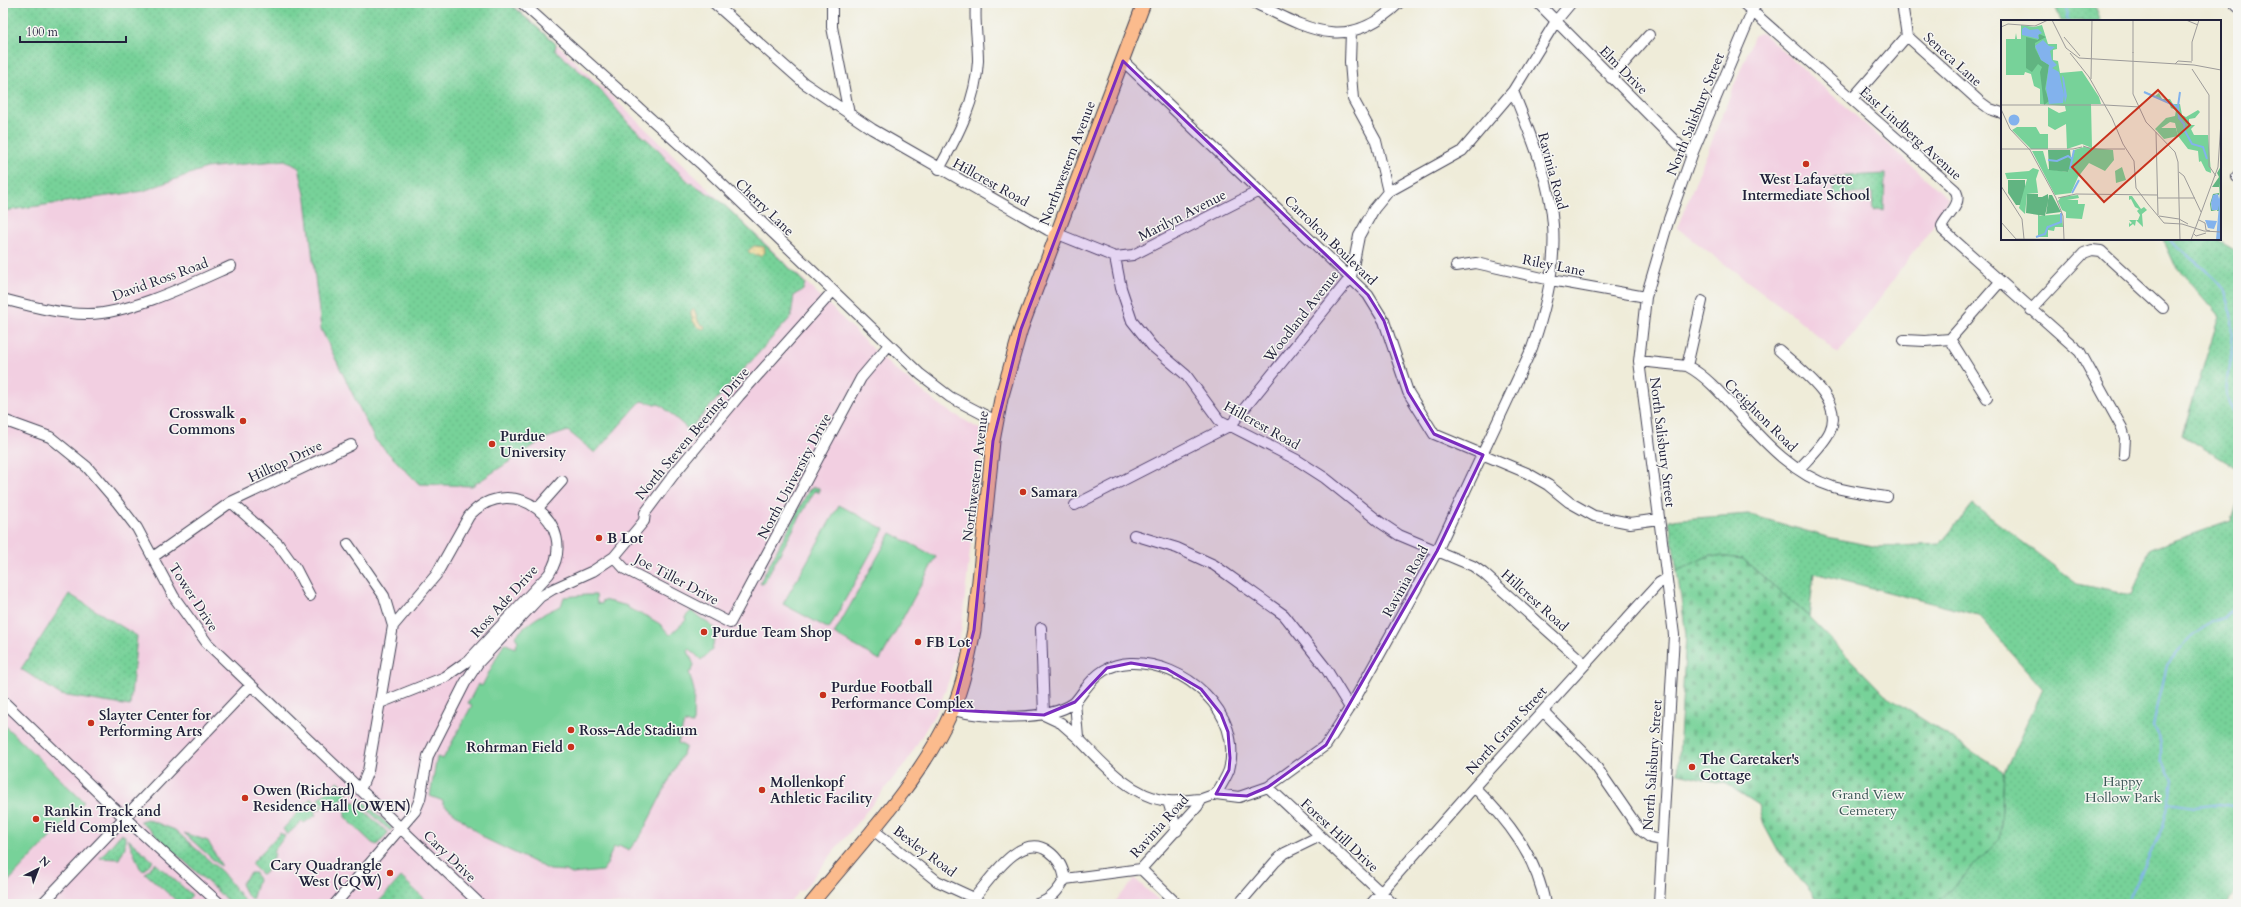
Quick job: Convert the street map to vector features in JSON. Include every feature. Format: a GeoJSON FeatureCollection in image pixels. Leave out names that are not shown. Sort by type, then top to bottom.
{"type":"FeatureCollection","features":[{"type":"Feature","properties":{"kind":"main road","name":"Northwestern Avenue"},"geometry":{"type":"LineString","coordinates":[[811,904],[872,829],[925,760],[953,710],[970,654],[974,630],[996,421],[1021,329],[1144,3]]}},
{"type":"Feature","properties":{"kind":"street","name":"Cherry Lane"},"geometry":{"type":"LineString","coordinates":[[522,3],[700,163],[888,346],[920,374],[950,397],[977,413],[996,421]]}},
{"type":"Feature","properties":{"kind":"street","name":"Hillcrest Road"},"geometry":{"type":"LineString","coordinates":[[714,3],[793,73],[849,114],[939,169],[1056,234],[1115,257],[1121,288],[1132,321],[1152,346],[1186,375],[1214,415],[1297,460],[1325,478],[1381,523],[1399,535],[1483,573],[1585,664]]}},
{"type":"Feature","properties":{"kind":"street"},"geometry":{"type":"LineString","coordinates":[[832,3],[832,27],[849,114]]}},
{"type":"Feature","properties":{"kind":"street"},"geometry":{"type":"LineString","coordinates":[[939,169],[959,132],[974,88],[978,59],[975,29],[976,3]]}},
{"type":"Feature","properties":{"kind":"street"},"geometry":{"type":"LineString","coordinates":[[1255,3],[1273,7],[1314,30],[1329,32],[1351,31],[1371,25],[1399,3]]}},
{"type":"Feature","properties":{"kind":"street","name":"Elm Drive"},"geometry":{"type":"LineString","coordinates":[[1538,3],[1680,147],[1693,152]]}},
{"type":"Feature","properties":{"kind":"street","name":"Woodland Avenue"},"geometry":{"type":"LineString","coordinates":[[1075,505],[1231,425],[1351,277],[1359,236],[1374,209],[1388,192],[1462,151],[1513,91],[1556,21],[1571,3]]}},
{"type":"Feature","properties":{"kind":"street","name":"East Lindberg Avenue"},"geometry":{"type":"LineString","coordinates":[[1743,3],[1755,7],[1852,99],[1955,190],[1958,197],[1958,203],[1944,222],[1942,226],[1943,230],[2031,310],[2080,352],[2122,428],[2125,438],[2124,455]]}},
{"type":"Feature","properties":{"kind":"street"},"geometry":{"type":"LineString","coordinates":[[1852,99],[1907,36],[1902,3]]}},
{"type":"Feature","properties":{"kind":"street"},"geometry":{"type":"LineString","coordinates":[[2234,3],[2238,7]]}},
{"type":"Feature","properties":{"kind":"street","name":"North Salisbury Street"},"geometry":{"type":"LineString","coordinates":[[1659,904],[1661,840],[1674,635],[1639,361],[1646,297],[1668,222],[1693,152],[1755,7]]}},
{"type":"Feature","properties":{"kind":"street"},"geometry":{"type":"LineString","coordinates":[[1351,31],[1350,62],[1353,99],[1376,141],[1388,192]]}},
{"type":"Feature","properties":{"kind":"street"},"geometry":{"type":"LineString","coordinates":[[1611,78],[1649,35]]}},
{"type":"Feature","properties":{"kind":"street","name":"Seneca Lane"},"geometry":{"type":"LineString","coordinates":[[1907,36],[1979,101],[1990,109],[2001,113]]}},
{"type":"Feature","properties":{"kind":"street","name":"Carrolton Boulevard"},"geometry":{"type":"LineString","coordinates":[[1123,61],[1351,277],[1368,295],[1384,321],[1408,392],[1434,434],[1527,473],[1548,485],[1569,502],[1594,516],[1630,523],[1659,519]]}},
{"type":"Feature","properties":{"kind":"street","name":"Ravinia Road"},"geometry":{"type":"LineString","coordinates":[[1065,879],[1141,869],[1177,831],[1202,799],[1216,794],[1239,797],[1268,787],[1321,751],[1350,708],[1438,552],[1532,348],[1541,320],[1550,280],[1553,225],[1545,183],[1535,147],[1513,91]]}},
{"type":"Feature","properties":{"kind":"street","name":"Marilyn Avenue"},"geometry":{"type":"LineString","coordinates":[[1115,257],[1133,255],[1259,191]]}},
{"type":"Feature","properties":{"kind":"street"},"geometry":{"type":"LineString","coordinates":[[2031,310],[2084,253],[2092,250],[2101,251],[2163,308]]}},
{"type":"Feature","properties":{"kind":"street","name":"Riley Lane"},"geometry":{"type":"LineString","coordinates":[[1456,266],[1476,263],[1550,280],[1646,297]]}},
{"type":"Feature","properties":{"kind":"street","name":"David Ross Road"},"geometry":{"type":"LineString","coordinates":[[3,299],[70,313],[88,314],[108,312],[178,290],[231,266]]}},
{"type":"Feature","properties":{"kind":"street"},"geometry":{"type":"LineString","coordinates":[[1904,340],[1925,341],[1950,339],[2000,282]]}},
{"type":"Feature","properties":{"kind":"street","name":"North Steven Beering Drive"},"geometry":{"type":"LineString","coordinates":[[335,904],[415,811],[420,799],[428,756],[465,683],[478,663],[540,597],[553,589],[592,571],[614,557],[644,521],[645,513],[675,473],[833,291]]}},
{"type":"Feature","properties":{"kind":"street"},"geometry":{"type":"LineString","coordinates":[[1639,361],[1687,366],[1702,301]]}},
{"type":"Feature","properties":{"kind":"street"},"geometry":{"type":"LineString","coordinates":[[1950,339],[1987,398]]}},
{"type":"Feature","properties":{"kind":"street","name":"North University Drive"},"geometry":{"type":"LineString","coordinates":[[730,623],[861,378],[888,346]]}},
{"type":"Feature","properties":{"kind":"street"},"geometry":{"type":"LineString","coordinates":[[1780,350],[1826,395],[1834,410],[1830,431],[1799,469]]}},
{"type":"Feature","properties":{"kind":"street","name":"Creighton Road"},"geometry":{"type":"LineString","coordinates":[[1687,366],[1711,384],[1772,449],[1799,469],[1832,486],[1887,496]]}},
{"type":"Feature","properties":{"kind":"street","name":"Tower Drive"},"geometry":{"type":"LineString","coordinates":[[3,420],[50,437],[78,458],[118,502],[137,528],[174,596],[188,618],[215,652],[401,828]]}},
{"type":"Feature","properties":{"kind":"street","name":"Hilltop Drive"},"geometry":{"type":"LineString","coordinates":[[153,557],[231,502],[352,445]]}},
{"type":"Feature","properties":{"kind":"street"},"geometry":{"type":"LineString","coordinates":[[538,508],[562,481]]}},
{"type":"Feature","properties":{"kind":"street","name":"Ross Ade Drive"},"geometry":{"type":"LineString","coordinates":[[380,703],[436,681],[457,670],[469,660],[549,574],[557,556],[558,545],[555,531],[538,508],[525,500],[510,497],[487,501],[476,508],[469,516],[436,575],[393,626]]}},
{"type":"Feature","properties":{"kind":"street"},"geometry":{"type":"LineString","coordinates":[[231,502],[278,544],[296,569],[310,596]]}},
{"type":"Feature","properties":{"kind":"street"},"geometry":{"type":"LineString","coordinates":[[1134,535],[1178,548],[1214,565],[1284,615],[1325,668],[1350,708]]}},
{"type":"Feature","properties":{"kind":"street"},"geometry":{"type":"LineString","coordinates":[[348,544],[384,596],[389,607],[393,626],[368,770],[360,790]]}},
{"type":"Feature","properties":{"kind":"street","name":"Joe Tiller Drive"},"geometry":{"type":"LineString","coordinates":[[614,557],[625,569],[730,623]]}},
{"type":"Feature","properties":{"kind":"street","name":"North Grant Street"},"geometry":{"type":"LineString","coordinates":[[1371,904],[1585,664],[1656,586],[1666,579]]}},
{"type":"Feature","properties":{"kind":"street"},"geometry":{"type":"LineString","coordinates":[[1041,628],[1044,715]]}},
{"type":"Feature","properties":{"kind":"street"},"geometry":{"type":"LineString","coordinates":[[953,710],[964,713],[1044,715],[1056,712],[1075,702],[1102,670],[1116,664],[1131,663],[1147,665],[1180,675],[1201,689],[1211,700],[1221,714],[1228,732],[1230,746],[1229,770],[1216,794]]}},
{"type":"Feature","properties":{"kind":"street"},"geometry":{"type":"LineString","coordinates":[[42,904],[250,686]]}},
{"type":"Feature","properties":{"kind":"street"},"geometry":{"type":"LineString","coordinates":[[3,701],[125,817],[220,904]]}},
{"type":"Feature","properties":{"kind":"street"},"geometry":{"type":"LineString","coordinates":[[1075,702],[1078,738]]}},
{"type":"Feature","properties":{"kind":"street"},"geometry":{"type":"LineString","coordinates":[[1543,712],[1593,762],[1639,830],[1651,838],[1661,840]]}},
{"type":"Feature","properties":{"kind":"street"},"geometry":{"type":"LineString","coordinates":[[1044,715],[1061,723],[1122,780],[1136,790],[1168,801],[1202,799]]}},
{"type":"Feature","properties":{"kind":"street","name":"Forest Hill Drive"},"geometry":{"type":"LineString","coordinates":[[1268,787],[1393,904]]}},
{"type":"Feature","properties":{"kind":"street"},"geometry":{"type":"LineString","coordinates":[[1474,787],[1504,818],[1520,842],[1539,880],[1545,904]]}},
{"type":"Feature","properties":{"kind":"street"},"geometry":{"type":"LineString","coordinates":[[1168,801],[1177,831]]}},
{"type":"Feature","properties":{"kind":"street","name":"Cary Drive"},"geometry":{"type":"LineString","coordinates":[[401,828],[480,904]]}},
{"type":"Feature","properties":{"kind":"street","name":"Bexley Road"},"geometry":{"type":"LineString","coordinates":[[872,829],[937,881],[978,901],[1010,856],[1019,850],[1028,847],[1044,849],[1052,855],[1064,871],[1065,879]]}},
{"type":"Feature","properties":{"kind":"street"},"geometry":{"type":"LineString","coordinates":[[1239,904],[1275,862],[1285,853],[1320,836]]}},
{"type":"Feature","properties":{"kind":"street"},"geometry":{"type":"LineString","coordinates":[[1141,869],[1177,904]]}},
{"type":"Feature","properties":{"kind":"street"},"geometry":{"type":"LineString","coordinates":[[1037,904],[1047,901],[1058,891],[1065,879]]}},
{"type":"Feature","properties":{"kind":"highlighted area"},"geometry":{"type":"Polygon","coordinates":[[[1123,61],[1368,295],[1384,321],[1408,392],[1434,434],[1483,455],[1437,551],[1326,745],[1268,787],[1247,796],[1216,794],[1229,770],[1230,758],[1228,732],[1221,714],[1201,689],[1167,669],[1131,663],[1107,668],[1075,702],[1044,715],[953,710],[974,630],[993,441],[1021,329],[1123,61]]]}},
{"type":"Feature","properties":{"kind":"shaded area","name":"Purdue University"},"geometry":{"type":"Polygon","coordinates":[[[3,3],[511,3],[557,44],[807,283],[884,360],[939,405],[981,430],[983,434],[961,632],[949,680],[939,707],[907,761],[803,890],[798,892],[788,904],[3,904],[3,3]]]}},
{"type":"Feature","properties":{"kind":"shaded area","name":"West Lafayette Intermediate School"},"geometry":{"type":"Polygon","coordinates":[[[1759,33],[1764,34],[1949,199],[1931,229],[1838,354],[1799,320],[1677,228],[1754,36],[1759,33]]]}},
{"type":"Feature","properties":{"kind":"shaded area"},"geometry":{"type":"Polygon","coordinates":[[[1135,879],[1163,904],[1113,904],[1135,879]]]}},
{"type":"Feature","properties":{"kind":"green space"},"geometry":{"type":"Polygon","coordinates":[[[3,3],[509,3],[556,44],[555,50],[599,88],[629,124],[661,152],[667,161],[689,182],[719,200],[805,283],[803,290],[794,295],[791,317],[689,430],[661,405],[641,401],[595,453],[568,431],[544,439],[472,486],[419,484],[375,440],[321,329],[306,199],[299,168],[285,160],[206,168],[143,191],[3,211],[3,3]]]}},
{"type":"Feature","properties":{"kind":"green space"},"geometry":{"type":"Polygon","coordinates":[[[2054,3],[2093,3],[2100,20],[2061,20],[2054,3]]]}},
{"type":"Feature","properties":{"kind":"green space"},"geometry":{"type":"Polygon","coordinates":[[[1885,174],[1884,211],[1879,209],[1873,211],[1872,193],[1834,195],[1833,177],[1885,174]]]}},
{"type":"Feature","properties":{"kind":"green space"},"geometry":{"type":"Polygon","coordinates":[[[2163,240],[2217,240],[2238,252],[2238,469],[2182,435],[2219,316],[2175,265],[2163,240]]]}},
{"type":"Feature","properties":{"kind":"green space"},"geometry":{"type":"Polygon","coordinates":[[[814,487],[819,488],[819,493],[815,490],[763,584],[760,582],[809,490],[814,487]]]}},
{"type":"Feature","properties":{"kind":"green space","name":"Happy Hollow Park"},"geometry":{"type":"Polygon","coordinates":[[[2238,497],[2238,889],[2226,904],[1935,904],[2000,839],[2004,772],[2043,689],[1978,615],[1814,573],[1809,617],[1743,559],[1710,555],[1677,571],[1669,520],[1748,514],[1827,537],[1878,547],[1940,544],[1973,504],[2077,584],[2132,595],[2150,549],[2231,521],[2238,497]]]}},
{"type":"Feature","properties":{"kind":"green space"},"geometry":{"type":"Polygon","coordinates":[[[839,505],[884,529],[829,629],[783,604],[839,505]]]}},
{"type":"Feature","properties":{"kind":"green space"},"geometry":{"type":"Polygon","coordinates":[[[891,533],[936,557],[880,660],[834,634],[891,533]]]}},
{"type":"Feature","properties":{"kind":"green space","name":"Grand View Cemetery"},"geometry":{"type":"Polygon","coordinates":[[[1710,555],[1743,559],[1809,617],[1885,695],[2004,772],[2000,839],[1936,904],[1855,904],[1815,897],[1779,853],[1764,825],[1759,805],[1726,784],[1678,773],[1686,635],[1677,571],[1710,555]]]}},
{"type":"Feature","properties":{"kind":"green space"},"geometry":{"type":"Polygon","coordinates":[[[69,594],[137,636],[130,706],[61,695],[21,669],[69,594]]]}},
{"type":"Feature","properties":{"kind":"green space","name":"Ross–Ade Stadium"},"geometry":{"type":"Polygon","coordinates":[[[596,595],[597,603],[602,604],[603,600],[628,606],[628,608],[660,624],[670,635],[686,620],[685,617],[691,611],[716,629],[712,650],[701,660],[690,649],[688,651],[694,665],[692,671],[689,672],[694,690],[693,724],[684,723],[678,743],[686,747],[641,835],[629,850],[619,845],[617,848],[614,847],[607,862],[608,863],[602,871],[572,874],[566,871],[550,870],[486,839],[443,804],[443,801],[430,796],[437,757],[443,759],[472,705],[468,703],[478,684],[482,686],[504,643],[515,648],[518,641],[515,637],[536,618],[561,606],[564,597],[596,595]]]}},
{"type":"Feature","properties":{"kind":"green space","name":"Rankin Track and Field Complex"},"geometry":{"type":"Polygon","coordinates":[[[3,724],[84,802],[3,887],[3,724]]]}},
{"type":"Feature","properties":{"kind":"green space"},"geometry":{"type":"Polygon","coordinates":[[[338,781],[347,789],[347,794],[335,805],[334,802],[325,806],[318,799],[338,781]]]}},
{"type":"Feature","properties":{"kind":"green space"},"geometry":{"type":"Polygon","coordinates":[[[311,798],[323,807],[314,812],[316,815],[304,823],[302,821],[287,835],[283,829],[311,798]]]}},
{"type":"Feature","properties":{"kind":"green space"},"geometry":{"type":"Polygon","coordinates":[[[361,799],[392,828],[390,831],[360,803],[361,799]]]}},
{"type":"Feature","properties":{"kind":"green space"},"geometry":{"type":"Polygon","coordinates":[[[354,801],[388,833],[377,845],[372,843],[345,817],[345,811],[354,801]]]}},
{"type":"Feature","properties":{"kind":"green space"},"geometry":{"type":"Polygon","coordinates":[[[147,819],[175,830],[222,872],[247,904],[231,904],[216,890],[216,887],[214,888],[140,821],[147,819]]]}},
{"type":"Feature","properties":{"kind":"green space"},"geometry":{"type":"Polygon","coordinates":[[[184,833],[208,841],[221,865],[220,866],[184,833]]]}},
{"type":"Feature","properties":{"kind":"green space"},"geometry":{"type":"Polygon","coordinates":[[[280,833],[285,836],[273,852],[275,854],[265,873],[261,874],[251,864],[280,833]]]}},
{"type":"Feature","properties":{"kind":"green space"},"geometry":{"type":"Polygon","coordinates":[[[121,834],[125,836],[125,847],[119,859],[100,858],[121,834]]]}},
{"type":"Feature","properties":{"kind":"green space"},"geometry":{"type":"Polygon","coordinates":[[[128,839],[153,861],[143,871],[140,868],[128,839]]]}},
{"type":"Feature","properties":{"kind":"green space"},"geometry":{"type":"Polygon","coordinates":[[[155,863],[192,895],[184,904],[180,904],[145,873],[155,863]]]}},
{"type":"Feature","properties":{"kind":"green space"},"geometry":{"type":"Polygon","coordinates":[[[250,873],[255,873],[258,880],[252,900],[246,894],[241,884],[250,873]]]}},
{"type":"Feature","properties":{"kind":"green space"},"geometry":{"type":"Polygon","coordinates":[[[401,877],[430,904],[377,904],[401,877]]]}},
{"type":"Feature","properties":{"kind":"sand"},"geometry":{"type":"Polygon","coordinates":[[[754,246],[764,247],[765,252],[760,256],[750,253],[748,251],[754,246]]]}},
{"type":"Feature","properties":{"kind":"sand"},"geometry":{"type":"Polygon","coordinates":[[[694,309],[699,323],[705,326],[704,329],[696,325],[693,321],[691,312],[694,309]]]}},
{"type":"Feature","properties":{"kind":"waterway"},"geometry":{"type":"LineString","coordinates":[[2066,3],[2068,20]]}},
{"type":"Feature","properties":{"kind":"waterway"},"geometry":{"type":"LineString","coordinates":[[2172,240],[2183,252],[2216,279],[2225,292],[2228,300],[2232,318],[2233,335],[2226,391],[2229,404],[2238,419]]}},
{"type":"Feature","properties":{"kind":"waterway"},"geometry":{"type":"LineString","coordinates":[[2127,904],[2163,826],[2169,801],[2172,779],[2161,760],[2161,743],[2153,727],[2167,665],[2186,641],[2211,622],[2223,618],[2238,602]]}},
{"type":"Feature","properties":{"kind":"waterway"},"geometry":{"type":"LineString","coordinates":[[2169,803],[2195,807],[2221,804],[2238,807]]}},
{"type":"Feature","properties":{"kind":"place","name":"West Lafayette Intermediate School"},"geometry":{"type":"Point","coordinates":[1806,164]}},
{"type":"Feature","properties":{"kind":"place","name":"Crosswalk Commons"},"geometry":{"type":"Point","coordinates":[243,421]}},
{"type":"Feature","properties":{"kind":"place","name":"Purdue University"},"geometry":{"type":"Point","coordinates":[492,444]}},
{"type":"Feature","properties":{"kind":"place","name":"Samara"},"geometry":{"type":"Point","coordinates":[1023,492]}},
{"type":"Feature","properties":{"kind":"place","name":"B Lot"},"geometry":{"type":"Point","coordinates":[599,538]}},
{"type":"Feature","properties":{"kind":"place","name":"Purdue Team Shop"},"geometry":{"type":"Point","coordinates":[704,632]}},
{"type":"Feature","properties":{"kind":"place","name":"FB Lot"},"geometry":{"type":"Point","coordinates":[918,642]}},
{"type":"Feature","properties":{"kind":"place","name":"Purdue Football Performance Complex"},"geometry":{"type":"Point","coordinates":[823,695]}},
{"type":"Feature","properties":{"kind":"place","name":"Slayter Center for Performing Arts"},"geometry":{"type":"Point","coordinates":[91,723]}},
{"type":"Feature","properties":{"kind":"place","name":"Ross–Ade Stadium"},"geometry":{"type":"Point","coordinates":[571,730]}},
{"type":"Feature","properties":{"kind":"place","name":"Rohrman Field"},"geometry":{"type":"Point","coordinates":[571,747]}},
{"type":"Feature","properties":{"kind":"place","name":"The Caretaker's Cottage"},"geometry":{"type":"Point","coordinates":[1692,767]}},
{"type":"Feature","properties":{"kind":"place","name":"Mollenkopf Athletic Facility"},"geometry":{"type":"Point","coordinates":[762,790]}},
{"type":"Feature","properties":{"kind":"place","name":"Owen (Richard) Residence Hall (OWEN)"},"geometry":{"type":"Point","coordinates":[245,798]}},
{"type":"Feature","properties":{"kind":"place","name":"Rankin Track and Field Complex"},"geometry":{"type":"Point","coordinates":[36,819]}},
{"type":"Feature","properties":{"kind":"place","name":"Cary Quadrangle West (CQW)"},"geometry":{"type":"Point","coordinates":[390,873]}}]}
